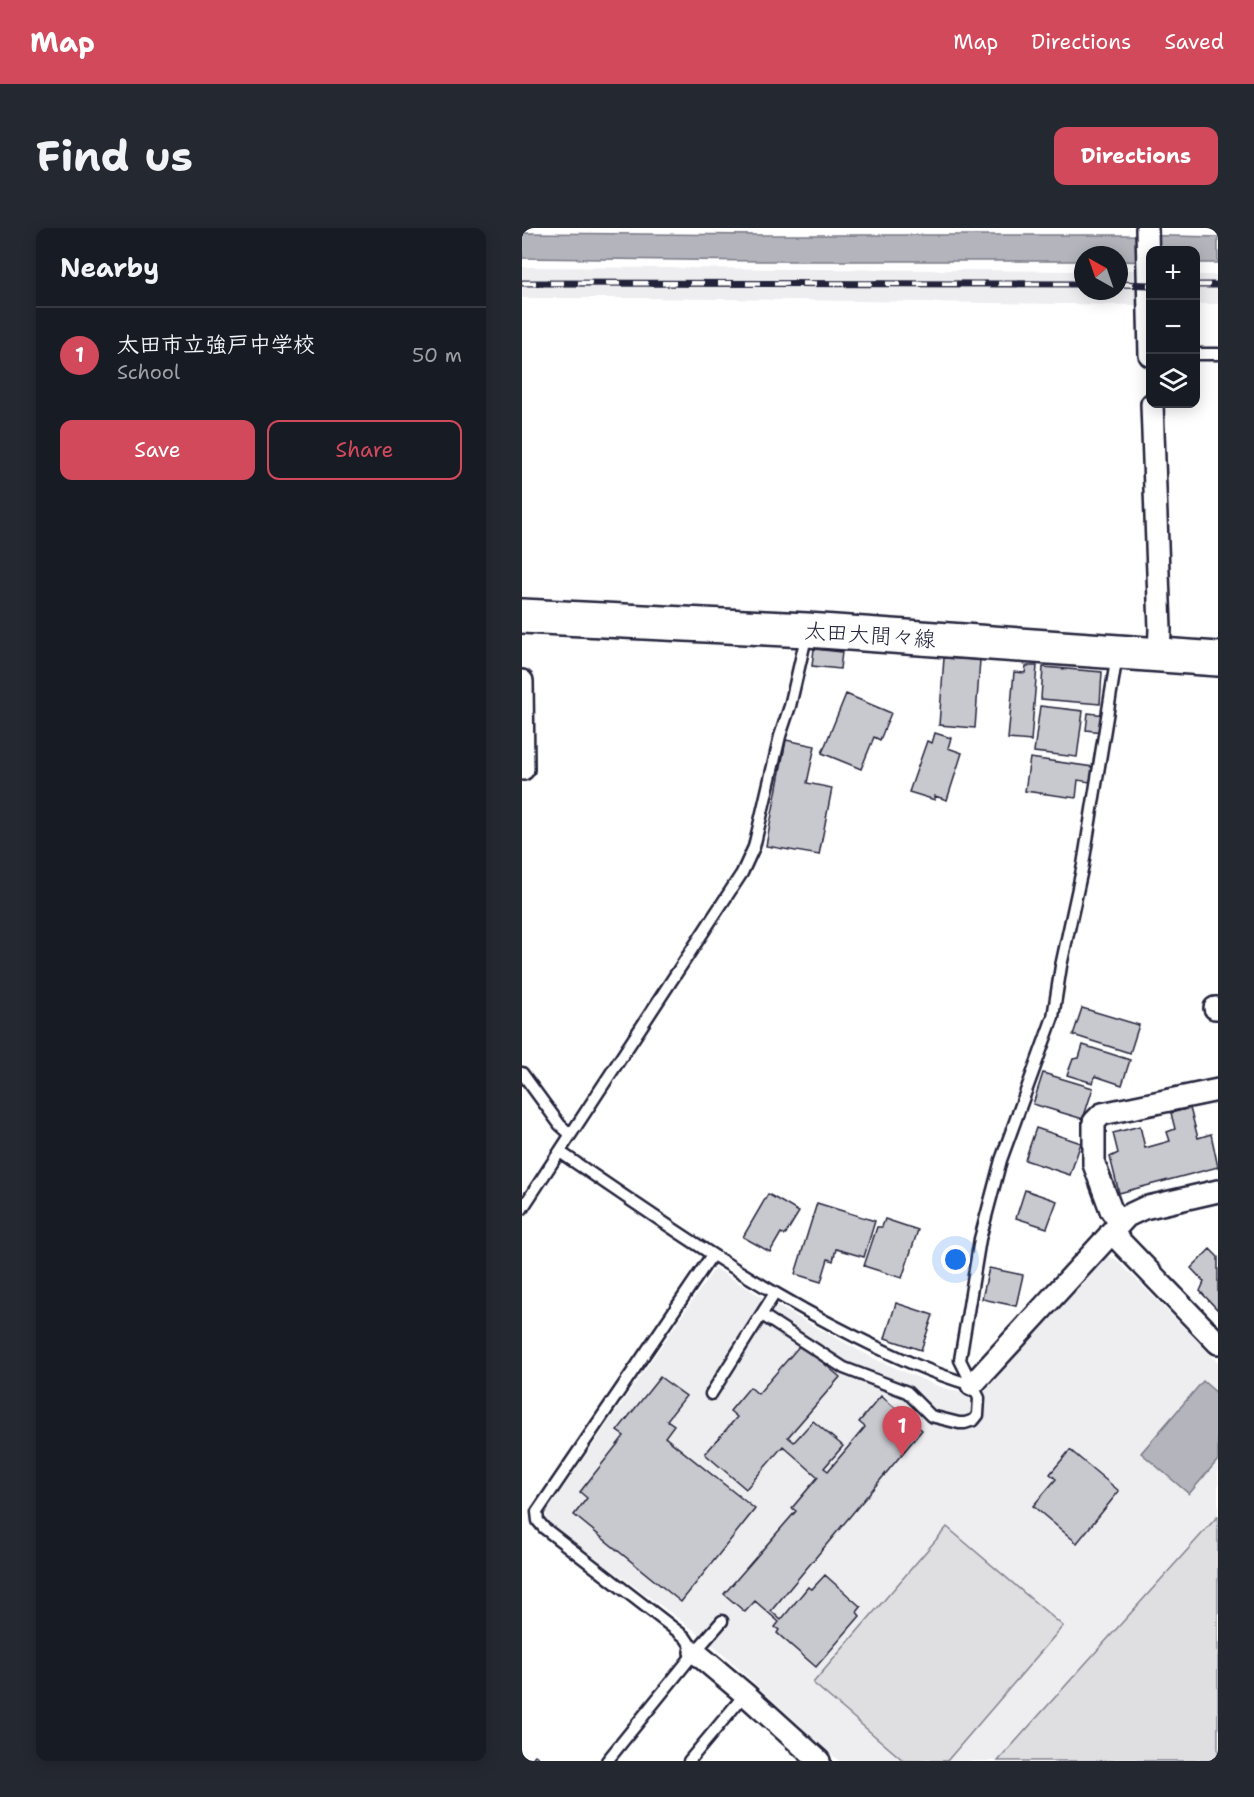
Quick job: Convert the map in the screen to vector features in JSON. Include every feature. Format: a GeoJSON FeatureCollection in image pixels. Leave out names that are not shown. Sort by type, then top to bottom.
{"type":"FeatureCollection","features":[{"type":"Feature","properties":{"kind":"main road","name":"太田大間々線"},"geometry":{"type":"LineString","coordinates":[[522,616],[807,630],[1218,659]]}},
{"type":"Feature","properties":{"kind":"street"},"geometry":{"type":"LineString","coordinates":[[1148,229],[1150,354]]}},
{"type":"Feature","properties":{"kind":"street"},"geometry":{"type":"LineString","coordinates":[[1152,408],[1159,655]]}},
{"type":"Feature","properties":{"kind":"street"},"geometry":{"type":"LineString","coordinates":[[522,681],[523,776]]}},
{"type":"Feature","properties":{"kind":"street"},"geometry":{"type":"LineString","coordinates":[[1218,1090],[1102,1114],[1094,1122],[1094,1164],[1111,1210],[1115,1228],[1218,1343]]}},
{"type":"Feature","properties":{"kind":"street"},"geometry":{"type":"LineString","coordinates":[[972,1385],[1127,1216],[1144,1209],[1218,1191]]}},
{"type":"Feature","properties":{"kind":"street"},"geometry":{"type":"LineString","coordinates":[[694,1652],[745,1694],[819,1761]]}},
{"type":"Feature","properties":{"kind":"lane"},"geometry":{"type":"LineString","coordinates":[[1200,354],[1218,354]]}},
{"type":"Feature","properties":{"kind":"lane"},"geometry":{"type":"LineString","coordinates":[[522,1209],[742,873],[754,847],[807,630]]}},
{"type":"Feature","properties":{"kind":"lane"},"geometry":{"type":"LineString","coordinates":[[762,1315],[844,1368],[907,1392],[931,1416],[959,1423],[974,1420],[978,1415],[979,1398],[960,1360],[980,1239],[1001,1160],[1053,1017],[1061,966],[1083,865],[1118,651]]}},
{"type":"Feature","properties":{"kind":"lane"},"geometry":{"type":"LineString","coordinates":[[522,1072],[560,1125],[570,1134]]}},
{"type":"Feature","properties":{"kind":"lane"},"geometry":{"type":"LineString","coordinates":[[560,1152],[712,1256],[817,1318],[940,1376],[972,1385]]}},
{"type":"Feature","properties":{"kind":"lane"},"geometry":{"type":"LineString","coordinates":[[694,1652],[685,1637],[544,1528],[538,1521],[537,1512],[712,1256]]}},
{"type":"Feature","properties":{"kind":"lane"},"geometry":{"type":"LineString","coordinates":[[711,1394],[775,1293]]}},
{"type":"Feature","properties":{"kind":"lane"},"geometry":{"type":"LineString","coordinates":[[607,1761],[694,1652],[722,1621]]}},
{"type":"Feature","properties":{"kind":"lane"},"geometry":{"type":"LineString","coordinates":[[689,1761],[745,1694]]}},
{"type":"Feature","properties":{"kind":"shaded area"},"geometry":{"type":"Polygon","coordinates":[[[522,233],[1218,237],[1218,263],[1200,263],[1200,246],[1146,246],[1146,262],[1128,261],[1128,246],[1074,246],[1074,261],[522,258],[522,233]]]}},
{"type":"Feature","properties":{"kind":"shaded area"},"geometry":{"type":"Polygon","coordinates":[[[522,267],[1074,271],[1074,300],[1128,300],[1128,270],[1138,270],[1141,301],[1137,305],[522,298],[522,267]]]}},
{"type":"Feature","properties":{"kind":"shaded area"},"geometry":{"type":"Polygon","coordinates":[[[1200,275],[1218,275],[1218,304],[1200,304],[1200,275]]]}},
{"type":"Feature","properties":{"kind":"shaded area"},"geometry":{"type":"Polygon","coordinates":[[[1106,1256],[1116,1259],[1218,1362],[1218,1761],[839,1761],[706,1639],[547,1522],[546,1513],[715,1268],[770,1302],[875,1359],[938,1386],[979,1398],[1096,1263],[1106,1256]]]}},
{"type":"Feature","properties":{"kind":"shaded area"},"geometry":{"type":"Polygon","coordinates":[[[1203,1381],[1218,1394],[1218,1460],[1189,1494],[1141,1453],[1203,1381]]]}},
{"type":"Feature","properties":{"kind":"shaded area"},"geometry":{"type":"Polygon","coordinates":[[[1217,1517],[1218,1761],[998,1761],[1217,1517]]]}},
{"type":"Feature","properties":{"kind":"shaded area"},"geometry":{"type":"Polygon","coordinates":[[[947,1527],[1063,1626],[947,1761],[904,1761],[813,1683],[947,1527]]]}},
{"type":"Feature","properties":{"kind":"building"},"geometry":{"type":"Polygon","coordinates":[[[814,649],[842,652],[840,669],[812,666],[814,649]]]}},
{"type":"Feature","properties":{"kind":"building"},"geometry":{"type":"Polygon","coordinates":[[[944,658],[980,660],[975,728],[939,725],[944,658]]]}},
{"type":"Feature","properties":{"kind":"building"},"geometry":{"type":"Polygon","coordinates":[[[1026,666],[1037,666],[1031,741],[1008,739],[1014,672],[1025,673],[1026,666]]]}},
{"type":"Feature","properties":{"kind":"building"},"geometry":{"type":"Polygon","coordinates":[[[1043,667],[1102,672],[1100,704],[1041,699],[1043,667]]]}},
{"type":"Feature","properties":{"kind":"building"},"geometry":{"type":"Polygon","coordinates":[[[846,694],[891,713],[880,740],[874,737],[861,769],[822,753],[846,694]]]}},
{"type":"Feature","properties":{"kind":"building"},"geometry":{"type":"Polygon","coordinates":[[[1040,706],[1083,711],[1077,757],[1034,752],[1040,706]]]}},
{"type":"Feature","properties":{"kind":"building"},"geometry":{"type":"Polygon","coordinates":[[[1088,713],[1105,715],[1102,732],[1086,730],[1088,713]]]}},
{"type":"Feature","properties":{"kind":"building"},"geometry":{"type":"Polygon","coordinates":[[[935,733],[951,738],[948,748],[962,753],[947,800],[935,796],[935,800],[909,792],[927,741],[932,743],[935,733]]]}},
{"type":"Feature","properties":{"kind":"building"},"geometry":{"type":"Polygon","coordinates":[[[786,740],[815,746],[807,783],[832,788],[819,855],[766,846],[786,740]]]}},
{"type":"Feature","properties":{"kind":"building"},"geometry":{"type":"Polygon","coordinates":[[[1030,758],[1093,767],[1090,782],[1078,780],[1076,798],[1025,791],[1030,758]]]}},
{"type":"Feature","properties":{"kind":"building"},"geometry":{"type":"Polygon","coordinates":[[[1082,1008],[1139,1025],[1130,1053],[1073,1035],[1082,1008]]]}},
{"type":"Feature","properties":{"kind":"building"},"geometry":{"type":"Polygon","coordinates":[[[1083,1045],[1130,1060],[1122,1085],[1095,1076],[1093,1083],[1067,1075],[1073,1059],[1079,1058],[1083,1045]]]}},
{"type":"Feature","properties":{"kind":"building"},"geometry":{"type":"Polygon","coordinates":[[[1043,1073],[1093,1088],[1083,1119],[1033,1104],[1043,1073]]]}},
{"type":"Feature","properties":{"kind":"building"},"geometry":{"type":"Polygon","coordinates":[[[1190,1108],[1198,1138],[1211,1134],[1218,1167],[1119,1193],[1110,1157],[1118,1153],[1113,1133],[1140,1126],[1145,1148],[1170,1141],[1167,1132],[1175,1129],[1171,1113],[1190,1108]]]}},
{"type":"Feature","properties":{"kind":"building"},"geometry":{"type":"Polygon","coordinates":[[[1036,1128],[1081,1143],[1070,1175],[1025,1160],[1036,1128]]]}},
{"type":"Feature","properties":{"kind":"building"},"geometry":{"type":"Polygon","coordinates":[[[1025,1190],[1057,1201],[1047,1228],[1016,1218],[1025,1190]]]}},
{"type":"Feature","properties":{"kind":"building"},"geometry":{"type":"Polygon","coordinates":[[[768,1194],[799,1212],[785,1235],[781,1233],[770,1252],[743,1237],[768,1194]]]}},
{"type":"Feature","properties":{"kind":"building"},"geometry":{"type":"Polygon","coordinates":[[[817,1203],[875,1221],[864,1257],[836,1249],[833,1261],[828,1259],[821,1282],[795,1274],[817,1203]]]}},
{"type":"Feature","properties":{"kind":"building"},"geometry":{"type":"Polygon","coordinates":[[[885,1219],[918,1230],[902,1278],[864,1266],[877,1227],[882,1227],[885,1219]]]}},
{"type":"Feature","properties":{"kind":"building"},"geometry":{"type":"Polygon","coordinates":[[[1210,1249],[1218,1257],[1218,1310],[1200,1291],[1204,1282],[1191,1268],[1210,1249]]]}},
{"type":"Feature","properties":{"kind":"building"},"geometry":{"type":"Polygon","coordinates":[[[989,1268],[1023,1275],[1016,1306],[982,1299],[989,1268]]]}},
{"type":"Feature","properties":{"kind":"building"},"geometry":{"type":"Polygon","coordinates":[[[896,1303],[933,1315],[921,1350],[885,1338],[896,1303]]]}},
{"type":"Feature","properties":{"kind":"building"},"geometry":{"type":"Polygon","coordinates":[[[801,1344],[840,1377],[788,1437],[794,1442],[813,1421],[843,1446],[824,1468],[828,1471],[865,1427],[859,1422],[881,1396],[922,1430],[771,1611],[781,1620],[808,1587],[812,1589],[825,1575],[861,1607],[857,1612],[860,1616],[816,1667],[777,1633],[779,1630],[775,1627],[779,1622],[755,1601],[745,1612],[724,1594],[796,1511],[792,1508],[818,1477],[783,1446],[746,1489],[705,1454],[737,1417],[730,1411],[750,1387],[758,1394],[801,1344]]]}},
{"type":"Feature","properties":{"kind":"building"},"geometry":{"type":"Polygon","coordinates":[[[660,1377],[686,1396],[667,1420],[674,1425],[665,1437],[755,1509],[681,1602],[574,1515],[587,1498],[580,1492],[624,1436],[617,1431],[660,1377]]]}},
{"type":"Feature","properties":{"kind":"building"},"geometry":{"type":"Polygon","coordinates":[[[1070,1450],[1119,1491],[1077,1543],[1033,1506],[1056,1479],[1050,1474],[1070,1450]]]}},
{"type":"Feature","properties":{"kind":"building"},"geometry":{"type":"Polygon","coordinates":[[[535,1755],[543,1761],[530,1761],[535,1755]]]}},
{"type":"Feature","properties":{"kind":"railway"},"geometry":{"type":"LineString","coordinates":[[522,283],[1074,284]]}},
{"type":"Feature","properties":{"kind":"railway"},"geometry":{"type":"LineString","coordinates":[[1128,284],[1146,285]]}},
{"type":"Feature","properties":{"kind":"railway"},"geometry":{"type":"LineString","coordinates":[[1200,285],[1218,285]]}},
{"type":"Feature","properties":{"kind":"place","name":"太田市立強戸中学校"},"geometry":{"type":"Point","coordinates":[902,1456]}}]}
